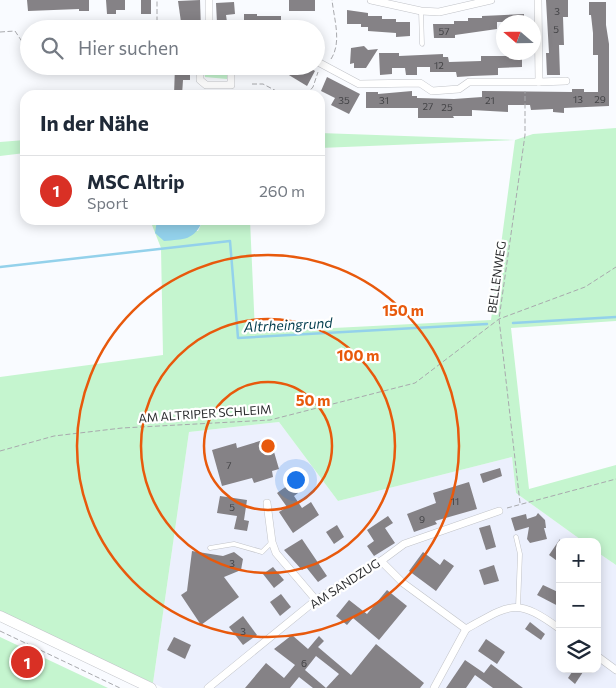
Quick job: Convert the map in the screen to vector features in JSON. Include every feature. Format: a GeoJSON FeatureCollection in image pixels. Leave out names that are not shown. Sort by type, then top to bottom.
{"type":"FeatureCollection","features":[{"type":"Feature","properties":{"kind":"street"},"geometry":{"type":"LineString","coordinates":[[208,0],[209,20]]}},
{"type":"Feature","properties":{"kind":"street"},"geometry":{"type":"LineString","coordinates":[[371,0],[421,11],[439,12],[491,0]]}},
{"type":"Feature","properties":{"kind":"street"},"geometry":{"type":"LineString","coordinates":[[538,0],[539,82]]}},
{"type":"Feature","properties":{"kind":"street"},"geometry":{"type":"LineString","coordinates":[[325,65],[359,84],[420,83],[432,91],[459,89],[469,82],[566,81]]}},
{"type":"Feature","properties":{"kind":"street"},"geometry":{"type":"LineString","coordinates":[[200,75],[200,80],[206,85],[231,85],[231,75]]}},
{"type":"Feature","properties":{"kind":"street"},"geometry":{"type":"LineString","coordinates":[[267,503],[272,542],[276,553],[316,600]]}},
{"type":"Feature","properties":{"kind":"street","name":"AM SANDZUG"},"geometry":{"type":"LineString","coordinates":[[208,688],[316,600],[381,561],[404,544],[499,511]]}},
{"type":"Feature","properties":{"kind":"street"},"geometry":{"type":"LineString","coordinates":[[381,561],[403,583],[466,629]]}},
{"type":"Feature","properties":{"kind":"street"},"geometry":{"type":"LineString","coordinates":[[434,688],[466,629],[507,608],[518,607],[538,613],[559,628]]}},
{"type":"Feature","properties":{"kind":"street"},"geometry":{"type":"LineString","coordinates":[[0,616],[151,688]]}},
{"type":"Feature","properties":{"kind":"street"},"geometry":{"type":"LineString","coordinates":[[601,659],[616,670]]}},
{"type":"Feature","properties":{"kind":"lane"},"geometry":{"type":"LineString","coordinates":[[421,11],[422,44]]}},
{"type":"Feature","properties":{"kind":"lane"},"geometry":{"type":"LineString","coordinates":[[516,537],[520,554],[518,607]]}},
{"type":"Feature","properties":{"kind":"lane"},"geometry":{"type":"LineString","coordinates":[[210,548],[234,544],[262,552],[272,542]]}},
{"type":"Feature","properties":{"kind":"path"},"geometry":{"type":"LineString","coordinates":[[157,0],[157,20]]}},
{"type":"Feature","properties":{"kind":"path"},"geometry":{"type":"LineString","coordinates":[[325,61],[330,60],[336,51],[332,0]]}},
{"type":"Feature","properties":{"kind":"path"},"geometry":{"type":"LineString","coordinates":[[0,32],[15,31],[20,38]]}},
{"type":"Feature","properties":{"kind":"path"},"geometry":{"type":"LineString","coordinates":[[311,90],[316,75]]}},
{"type":"Feature","properties":{"kind":"path","name":"BELLENWEG"},"geometry":{"type":"LineString","coordinates":[[520,504],[499,319],[525,135],[524,82]]}},
{"type":"Feature","properties":{"kind":"path"},"geometry":{"type":"LineString","coordinates":[[252,84],[263,84],[274,90]]}},
{"type":"Feature","properties":{"kind":"path","name":"AM ALTRIPER SCHLEIM"},"geometry":{"type":"LineString","coordinates":[[0,451],[54,436],[122,428],[270,420],[415,383],[499,319],[585,287],[616,267]]}},
{"type":"Feature","properties":{"kind":"path"},"geometry":{"type":"LineString","coordinates":[[499,511],[616,479]]}},
{"type":"Feature","properties":{"kind":"path"},"geometry":{"type":"LineString","coordinates":[[0,631],[120,688]]}},
{"type":"Feature","properties":{"kind":"shaded area"},"geometry":{"type":"Polygon","coordinates":[[[279,422],[338,501],[512,457],[516,493],[578,538],[556,538],[556,673],[601,673],[601,555],[616,565],[616,688],[163,688],[153,683],[189,432],[279,422]]]}},
{"type":"Feature","properties":{"kind":"green space"},"geometry":{"type":"Polygon","coordinates":[[[205,75],[227,75],[227,79],[205,77],[205,75]]]}},
{"type":"Feature","properties":{"kind":"green space"},"geometry":{"type":"Polygon","coordinates":[[[616,128],[616,321],[511,328],[529,489],[616,465],[616,565],[601,555],[601,538],[578,538],[516,493],[512,457],[338,501],[279,422],[189,432],[153,683],[0,614],[0,377],[163,355],[161,248],[152,225],[198,231],[201,225],[250,225],[255,332],[491,320],[515,140],[533,134],[616,128]]]}},
{"type":"Feature","properties":{"kind":"green space"},"geometry":{"type":"Polygon","coordinates":[[[325,133],[515,140],[325,148],[325,133]]]}},
{"type":"Feature","properties":{"kind":"green space"},"geometry":{"type":"Polygon","coordinates":[[[20,140],[20,154],[0,156],[0,142],[20,140]]]}},
{"type":"Feature","properties":{"kind":"green space"},"geometry":{"type":"Polygon","coordinates":[[[0,637],[108,688],[0,688],[0,637]]]}},
{"type":"Feature","properties":{"kind":"water"},"geometry":{"type":"Polygon","coordinates":[[[156,225],[201,225],[196,232],[183,239],[164,241],[155,233],[156,225]]]}},
{"type":"Feature","properties":{"kind":"building"},"geometry":{"type":"Polygon","coordinates":[[[27,0],[89,0],[89,11],[79,11],[79,9],[28,11],[27,0]]]}},
{"type":"Feature","properties":{"kind":"building"},"geometry":{"type":"Polygon","coordinates":[[[106,0],[125,0],[125,10],[116,10],[116,14],[107,14],[106,0]]]}},
{"type":"Feature","properties":{"kind":"building"},"geometry":{"type":"Polygon","coordinates":[[[141,0],[151,0],[151,14],[141,14],[141,0]]]}},
{"type":"Feature","properties":{"kind":"building"},"geometry":{"type":"Polygon","coordinates":[[[200,0],[201,20],[181,20],[178,1],[200,0]]]}},
{"type":"Feature","properties":{"kind":"building"},"geometry":{"type":"Polygon","coordinates":[[[289,0],[315,0],[315,11],[289,11],[289,0]]]}},
{"type":"Feature","properties":{"kind":"building"},"geometry":{"type":"Polygon","coordinates":[[[546,0],[568,0],[568,17],[563,17],[564,45],[559,45],[560,75],[547,75],[546,53],[549,53],[546,0]]]}},
{"type":"Feature","properties":{"kind":"building"},"geometry":{"type":"Polygon","coordinates":[[[234,2],[235,14],[226,15],[227,20],[217,20],[216,3],[234,2]]]}},
{"type":"Feature","properties":{"kind":"building"},"geometry":{"type":"Polygon","coordinates":[[[589,2],[606,2],[606,25],[609,44],[609,106],[564,108],[564,113],[553,112],[553,109],[531,110],[530,105],[508,105],[508,112],[472,110],[472,116],[453,116],[454,118],[418,118],[418,108],[366,108],[366,92],[378,92],[378,94],[412,91],[412,96],[417,96],[417,98],[454,99],[482,97],[482,91],[572,92],[572,89],[584,89],[584,92],[598,92],[598,55],[593,55],[593,33],[591,15],[589,15],[589,2]]]}},
{"type":"Feature","properties":{"kind":"building"},"geometry":{"type":"Polygon","coordinates":[[[347,10],[368,13],[368,16],[382,16],[382,19],[396,19],[396,22],[410,22],[410,36],[396,37],[396,33],[368,31],[368,27],[361,27],[361,24],[347,24],[347,10]]]}},
{"type":"Feature","properties":{"kind":"building"},"geometry":{"type":"Polygon","coordinates":[[[244,14],[281,16],[281,20],[244,20],[244,14]]]}},
{"type":"Feature","properties":{"kind":"building"},"geometry":{"type":"Polygon","coordinates":[[[496,15],[496,29],[455,35],[455,38],[434,38],[433,24],[454,24],[454,21],[468,21],[468,18],[482,18],[482,16],[496,15]]]}},
{"type":"Feature","properties":{"kind":"building"},"geometry":{"type":"Polygon","coordinates":[[[364,46],[368,50],[378,49],[366,68],[354,68],[354,63],[350,64],[351,48],[364,46]]]}},
{"type":"Feature","properties":{"kind":"building"},"geometry":{"type":"Polygon","coordinates":[[[379,53],[399,53],[399,56],[443,54],[443,57],[448,57],[449,62],[481,61],[481,56],[496,56],[496,60],[522,60],[522,67],[498,68],[498,75],[457,77],[456,72],[430,72],[430,67],[417,67],[417,75],[406,75],[405,68],[392,68],[392,74],[380,75],[379,53]]]}},
{"type":"Feature","properties":{"kind":"building"},"geometry":{"type":"Polygon","coordinates":[[[175,75],[190,75],[190,80],[183,80],[182,90],[174,90],[175,75]]]}},
{"type":"Feature","properties":{"kind":"building"},"geometry":{"type":"Polygon","coordinates":[[[289,75],[313,75],[307,86],[289,75]]]}},
{"type":"Feature","properties":{"kind":"building"},"geometry":{"type":"Polygon","coordinates":[[[327,77],[360,94],[349,114],[331,105],[335,98],[325,93],[325,90],[321,90],[327,77]]]}},
{"type":"Feature","properties":{"kind":"building"},"geometry":{"type":"Polygon","coordinates":[[[263,440],[265,447],[272,445],[279,469],[272,471],[273,477],[254,483],[252,478],[222,486],[212,450],[236,443],[237,448],[263,440]]]}},
{"type":"Feature","properties":{"kind":"building"},"geometry":{"type":"Polygon","coordinates":[[[500,468],[502,476],[483,483],[480,474],[500,468]]]}},
{"type":"Feature","properties":{"kind":"building"},"geometry":{"type":"Polygon","coordinates":[[[469,482],[477,509],[435,521],[437,524],[414,532],[407,514],[436,503],[433,493],[469,482]]]}},
{"type":"Feature","properties":{"kind":"building"},"geometry":{"type":"Polygon","coordinates":[[[291,483],[298,493],[294,496],[302,508],[311,502],[319,515],[293,533],[279,512],[287,507],[277,493],[291,483]]]}},
{"type":"Feature","properties":{"kind":"building"},"geometry":{"type":"Polygon","coordinates":[[[220,496],[247,500],[244,520],[249,521],[247,531],[234,529],[237,516],[217,513],[220,496]]]}},
{"type":"Feature","properties":{"kind":"building"},"geometry":{"type":"Polygon","coordinates":[[[538,513],[545,520],[546,528],[544,528],[547,539],[530,543],[527,539],[529,527],[515,531],[511,518],[526,514],[527,519],[536,516],[538,513]]]}},
{"type":"Feature","properties":{"kind":"building"},"geometry":{"type":"Polygon","coordinates":[[[388,516],[393,523],[385,528],[395,543],[374,556],[367,546],[374,541],[367,530],[388,516]]]}},
{"type":"Feature","properties":{"kind":"building"},"geometry":{"type":"Polygon","coordinates":[[[337,525],[344,537],[334,544],[326,532],[337,525]]]}},
{"type":"Feature","properties":{"kind":"building"},"geometry":{"type":"Polygon","coordinates":[[[490,525],[496,547],[486,550],[479,528],[490,525]]]}},
{"type":"Feature","properties":{"kind":"building"},"geometry":{"type":"Polygon","coordinates":[[[302,539],[327,576],[318,582],[306,567],[302,570],[284,550],[302,539]]]}},
{"type":"Feature","properties":{"kind":"building"},"geometry":{"type":"Polygon","coordinates":[[[556,545],[556,560],[549,555],[556,545]]]}},
{"type":"Feature","properties":{"kind":"building"},"geometry":{"type":"Polygon","coordinates":[[[192,551],[223,556],[234,552],[243,559],[241,570],[224,577],[239,597],[201,625],[181,595],[187,591],[192,551]]]}},
{"type":"Feature","properties":{"kind":"building"},"geometry":{"type":"Polygon","coordinates":[[[423,552],[440,565],[444,559],[454,566],[436,591],[409,571],[423,552]]]}},
{"type":"Feature","properties":{"kind":"building"},"geometry":{"type":"Polygon","coordinates":[[[494,565],[499,581],[484,585],[479,570],[494,565]]]}},
{"type":"Feature","properties":{"kind":"building"},"geometry":{"type":"Polygon","coordinates":[[[273,567],[284,580],[274,588],[263,574],[273,567]]]}},
{"type":"Feature","properties":{"kind":"building"},"geometry":{"type":"Polygon","coordinates":[[[543,585],[556,591],[556,605],[537,595],[543,585]]]}},
{"type":"Feature","properties":{"kind":"building"},"geometry":{"type":"Polygon","coordinates":[[[387,590],[407,606],[379,640],[353,618],[347,625],[336,616],[349,600],[367,614],[387,590]]]}},
{"type":"Feature","properties":{"kind":"building"},"geometry":{"type":"Polygon","coordinates":[[[281,594],[291,607],[280,616],[270,602],[281,594]]]}},
{"type":"Feature","properties":{"kind":"building"},"geometry":{"type":"Polygon","coordinates":[[[243,616],[257,635],[243,645],[229,627],[243,616]]]}},
{"type":"Feature","properties":{"kind":"building"},"geometry":{"type":"Polygon","coordinates":[[[530,622],[545,634],[541,640],[525,629],[530,622]]]}},
{"type":"Feature","properties":{"kind":"building"},"geometry":{"type":"Polygon","coordinates":[[[292,635],[308,649],[319,636],[324,641],[318,647],[351,675],[376,644],[424,683],[420,688],[326,688],[313,688],[299,677],[290,688],[245,688],[266,663],[284,678],[295,665],[274,649],[292,635]],[[316,656],[305,670],[326,688],[339,674],[316,656]]]}},
{"type":"Feature","properties":{"kind":"building"},"geometry":{"type":"Polygon","coordinates":[[[174,637],[191,645],[185,659],[167,650],[174,637]]]}},
{"type":"Feature","properties":{"kind":"building"},"geometry":{"type":"Polygon","coordinates":[[[486,639],[505,652],[497,664],[478,651],[486,639]]]}},
{"type":"Feature","properties":{"kind":"building"},"geometry":{"type":"Polygon","coordinates":[[[465,660],[484,673],[491,664],[523,688],[493,688],[475,675],[466,688],[446,688],[465,660]]]}},
{"type":"Feature","properties":{"kind":"building"},"geometry":{"type":"Polygon","coordinates":[[[571,673],[582,673],[575,684],[568,678],[571,673]]]}},
{"type":"Feature","properties":{"kind":"waterway","name":"Altrheingrund"},"geometry":{"type":"LineString","coordinates":[[0,267],[230,241],[238,338],[487,324]]}},
{"type":"Feature","properties":{"kind":"waterway","name":"Altrheingrund"},"geometry":{"type":"LineString","coordinates":[[513,323],[616,317]]}},
{"type":"Feature","properties":{"kind":"place","name":"MSC Altrip"},"geometry":{"type":"Point","coordinates":[27,662]}}]}
